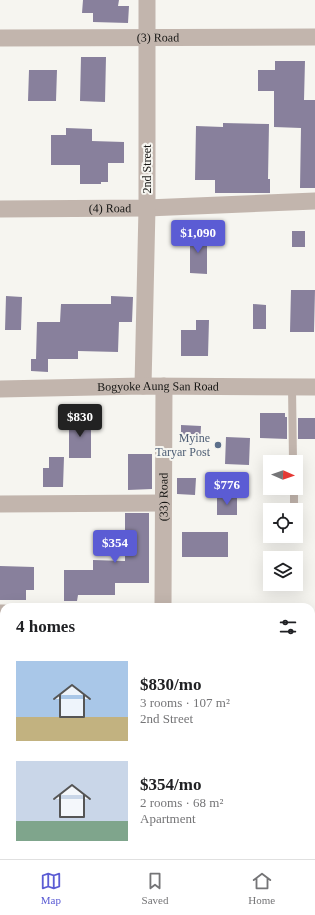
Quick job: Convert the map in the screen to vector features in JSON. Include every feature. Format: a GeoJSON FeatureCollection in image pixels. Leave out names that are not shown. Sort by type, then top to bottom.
{"type":"FeatureCollection","features":[{"type":"Feature","properties":{"kind":"street","name":"2nd Street"},"geometry":{"type":"LineString","coordinates":[[143,386],[147,208],[147,0]]}},
{"type":"Feature","properties":{"kind":"street","name":"(3) Road"},"geometry":{"type":"LineString","coordinates":[[0,38],[315,37]]}},
{"type":"Feature","properties":{"kind":"street","name":"(4) Road"},"geometry":{"type":"LineString","coordinates":[[0,209],[147,208],[315,201]]}},
{"type":"Feature","properties":{"kind":"street","name":"Bogyoke Aung San Road"},"geometry":{"type":"LineString","coordinates":[[0,389],[143,386],[315,387]]}},
{"type":"Feature","properties":{"kind":"street","name":"(33) Road"},"geometry":{"type":"LineString","coordinates":[[163,603],[162,503],[164,386]]}},
{"type":"Feature","properties":{"kind":"street"},"geometry":{"type":"LineString","coordinates":[[0,504],[162,503]]}},
{"type":"Feature","properties":{"kind":"lane"},"geometry":{"type":"LineString","coordinates":[[292,387],[293,455]]}},
{"type":"Feature","properties":{"kind":"building"},"geometry":{"type":"Polygon","coordinates":[[[83,0],[119,0],[118,6],[129,6],[128,23],[93,22],[93,13],[82,13],[83,0]]]}},
{"type":"Feature","properties":{"kind":"building"},"geometry":{"type":"Polygon","coordinates":[[[81,57],[106,57],[105,102],[80,101],[81,57]]]}},
{"type":"Feature","properties":{"kind":"building"},"geometry":{"type":"Polygon","coordinates":[[[275,61],[305,61],[304,100],[315,100],[315,188],[300,188],[301,128],[274,127],[274,91],[258,91],[258,70],[275,70],[275,61]]]}},
{"type":"Feature","properties":{"kind":"building"},"geometry":{"type":"Polygon","coordinates":[[[29,70],[57,70],[56,101],[28,101],[29,70]]]}},
{"type":"Feature","properties":{"kind":"building"},"geometry":{"type":"Polygon","coordinates":[[[223,123],[269,124],[268,179],[270,179],[270,193],[215,193],[215,180],[195,180],[196,126],[223,127],[223,123]]]}},
{"type":"Feature","properties":{"kind":"building"},"geometry":{"type":"Polygon","coordinates":[[[66,128],[92,129],[92,141],[124,142],[124,163],[108,163],[108,182],[101,182],[101,184],[80,184],[80,165],[51,165],[51,135],[66,135],[66,128]]]}},
{"type":"Feature","properties":{"kind":"building"},"geometry":{"type":"Polygon","coordinates":[[[292,231],[305,231],[305,247],[292,247],[292,231]]]}},
{"type":"Feature","properties":{"kind":"building"},"geometry":{"type":"Polygon","coordinates":[[[190,235],[207,236],[207,274],[190,273],[190,235]]]}},
{"type":"Feature","properties":{"kind":"building"},"geometry":{"type":"Polygon","coordinates":[[[291,290],[315,290],[314,332],[290,332],[291,290]]]}},
{"type":"Feature","properties":{"kind":"building"},"geometry":{"type":"Polygon","coordinates":[[[6,296],[22,297],[21,330],[5,330],[6,296]]]}},
{"type":"Feature","properties":{"kind":"building"},"geometry":{"type":"Polygon","coordinates":[[[111,296],[133,297],[132,322],[119,322],[118,352],[78,351],[78,359],[48,359],[48,372],[31,371],[31,359],[36,359],[37,322],[60,322],[61,304],[111,304],[111,296]]]}},
{"type":"Feature","properties":{"kind":"building"},"geometry":{"type":"Polygon","coordinates":[[[253,304],[266,305],[266,329],[253,329],[253,304]]]}},
{"type":"Feature","properties":{"kind":"building"},"geometry":{"type":"Polygon","coordinates":[[[196,320],[209,320],[208,356],[181,356],[181,330],[196,330],[196,320]]]}},
{"type":"Feature","properties":{"kind":"building"},"geometry":{"type":"Polygon","coordinates":[[[260,413],[285,413],[285,417],[287,417],[287,439],[260,438],[260,413]]]}},
{"type":"Feature","properties":{"kind":"building"},"geometry":{"type":"Polygon","coordinates":[[[69,417],[91,417],[91,458],[69,458],[69,417]]]}},
{"type":"Feature","properties":{"kind":"building"},"geometry":{"type":"Polygon","coordinates":[[[298,418],[315,418],[315,439],[298,439],[298,418]]]}},
{"type":"Feature","properties":{"kind":"building"},"geometry":{"type":"Polygon","coordinates":[[[181,425],[201,426],[200,444],[181,443],[181,425]]]}},
{"type":"Feature","properties":{"kind":"building"},"geometry":{"type":"Polygon","coordinates":[[[226,437],[250,438],[249,465],[225,464],[226,437]]]}},
{"type":"Feature","properties":{"kind":"building"},"geometry":{"type":"Polygon","coordinates":[[[128,454],[152,454],[152,489],[128,490],[128,454]]]}},
{"type":"Feature","properties":{"kind":"building"},"geometry":{"type":"Polygon","coordinates":[[[49,457],[64,457],[63,487],[43,487],[43,468],[49,468],[49,457]]]}},
{"type":"Feature","properties":{"kind":"building"},"geometry":{"type":"Polygon","coordinates":[[[177,478],[196,478],[195,495],[177,494],[177,478]]]}},
{"type":"Feature","properties":{"kind":"building"},"geometry":{"type":"Polygon","coordinates":[[[217,497],[237,497],[237,515],[217,515],[217,497]]]}},
{"type":"Feature","properties":{"kind":"building"},"geometry":{"type":"Polygon","coordinates":[[[125,513],[149,513],[149,583],[115,583],[115,595],[78,595],[77,601],[64,601],[64,570],[93,570],[93,560],[125,561],[125,513]]]}},
{"type":"Feature","properties":{"kind":"building"},"geometry":{"type":"Polygon","coordinates":[[[182,532],[228,532],[228,557],[182,557],[182,532]]]}},
{"type":"Feature","properties":{"kind":"building"},"geometry":{"type":"Polygon","coordinates":[[[0,566],[34,567],[34,590],[26,590],[26,600],[0,600],[0,566]]]}},
{"type":"Feature","properties":{"kind":"place","name":"Myine Taryar Post"},"geometry":{"type":"Point","coordinates":[218,445]}}]}
